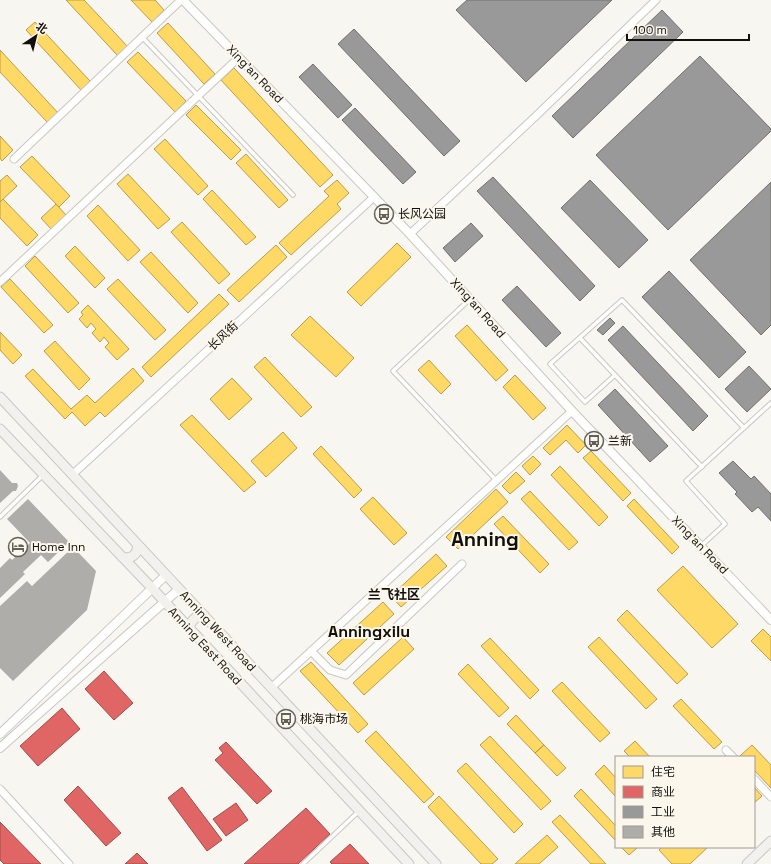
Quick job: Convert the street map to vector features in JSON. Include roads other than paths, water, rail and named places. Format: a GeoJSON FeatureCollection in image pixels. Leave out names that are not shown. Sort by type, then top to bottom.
{"type":"FeatureCollection","features":[{"type":"Feature","properties":{"kind":"main road","name":"Anning West Road"},"geometry":{"type":"LineString","coordinates":[[0,397],[436,864]]}},
{"type":"Feature","properties":{"kind":"main road","name":"Anning East Road"},"geometry":{"type":"LineString","coordinates":[[0,429],[152,588],[409,864]]}},
{"type":"Feature","properties":{"kind":"main road"},"geometry":{"type":"LineString","coordinates":[[122,557],[128,558],[134,555],[138,550],[137,544]]}},
{"type":"Feature","properties":{"kind":"main road"},"geometry":{"type":"LineString","coordinates":[[189,628],[192,621],[198,616],[204,615]]}},
{"type":"Feature","properties":{"kind":"main road"},"geometry":{"type":"LineString","coordinates":[[747,864],[771,841]]}},
{"type":"Feature","properties":{"kind":"street"},"geometry":{"type":"LineString","coordinates":[[14,159],[182,0]]}},
{"type":"Feature","properties":{"kind":"street","name":"Xing'an Road"},"geometry":{"type":"LineString","coordinates":[[182,0],[410,234],[572,410],[771,620]]}},
{"type":"Feature","properties":{"kind":"street"},"geometry":{"type":"LineString","coordinates":[[410,234],[656,0]]}},
{"type":"Feature","properties":{"kind":"street"},"geometry":{"type":"LineString","coordinates":[[0,282],[233,62]]}},
{"type":"Feature","properties":{"kind":"street","name":"长风街"},"geometry":{"type":"LineString","coordinates":[[72,475],[374,197]]}},
{"type":"Feature","properties":{"kind":"street"},"geometry":{"type":"LineString","coordinates":[[271,688],[572,410]]}},
{"type":"Feature","properties":{"kind":"street"},"geometry":{"type":"LineString","coordinates":[[311,651],[330,670],[346,675],[462,564]]}},
{"type":"Feature","properties":{"kind":"street"},"geometry":{"type":"LineString","coordinates":[[0,734],[166,575]]}},
{"type":"Feature","properties":{"kind":"street"},"geometry":{"type":"LineString","coordinates":[[0,748],[179,589]]}},
{"type":"Feature","properties":{"kind":"street"},"geometry":{"type":"LineString","coordinates":[[726,750],[732,756]]}},
{"type":"Feature","properties":{"kind":"street"},"geometry":{"type":"LineString","coordinates":[[755,780],[771,797]]}},
{"type":"Feature","properties":{"kind":"street"},"geometry":{"type":"LineString","coordinates":[[0,789],[69,864]]}},
{"type":"Feature","properties":{"kind":"lane"},"geometry":{"type":"LineString","coordinates":[[142,37],[293,195]]}},
{"type":"Feature","properties":{"kind":"lane"},"geometry":{"type":"LineString","coordinates":[[470,299],[393,371],[496,480]]}},
{"type":"Feature","properties":{"kind":"lane"},"geometry":{"type":"LineString","coordinates":[[614,375],[586,402],[550,364],[622,300],[744,428]]}},
{"type":"Feature","properties":{"kind":"lane"},"geometry":{"type":"LineString","coordinates":[[580,338],[702,467]]}},
{"type":"Feature","properties":{"kind":"lane"},"geometry":{"type":"LineString","coordinates":[[701,546],[725,524],[686,482],[771,403]]}},
{"type":"Feature","properties":{"kind":"lane"},"geometry":{"type":"LineString","coordinates":[[0,517],[43,475]]}},
{"type":"Feature","properties":{"kind":"lane"},"geometry":{"type":"LineString","coordinates":[[303,864],[359,811]]}},
{"type":"Feature","properties":{"kind":"place","name":"长风公园"},"geometry":{"type":"Point","coordinates":[384,214]}},
{"type":"Feature","properties":{"kind":"place","name":"兰新"},"geometry":{"type":"Point","coordinates":[594,441]}},
{"type":"Feature","properties":{"kind":"place","name":"Home Inn"},"geometry":{"type":"Point","coordinates":[18,547]}},
{"type":"Feature","properties":{"kind":"place","name":"桃海市场"},"geometry":{"type":"Point","coordinates":[286,719]}},
{"type":"Feature","properties":{"kind":"district","name":"Anning"},"geometry":{"type":"Point","coordinates":[485,539]}},
{"type":"Feature","properties":{"kind":"district","name":"兰飞社区"},"geometry":{"type":"Point","coordinates":[394,594]}},
{"type":"Feature","properties":{"kind":"district","name":"Anningxilu"},"geometry":{"type":"Point","coordinates":[369,631]}}]}
